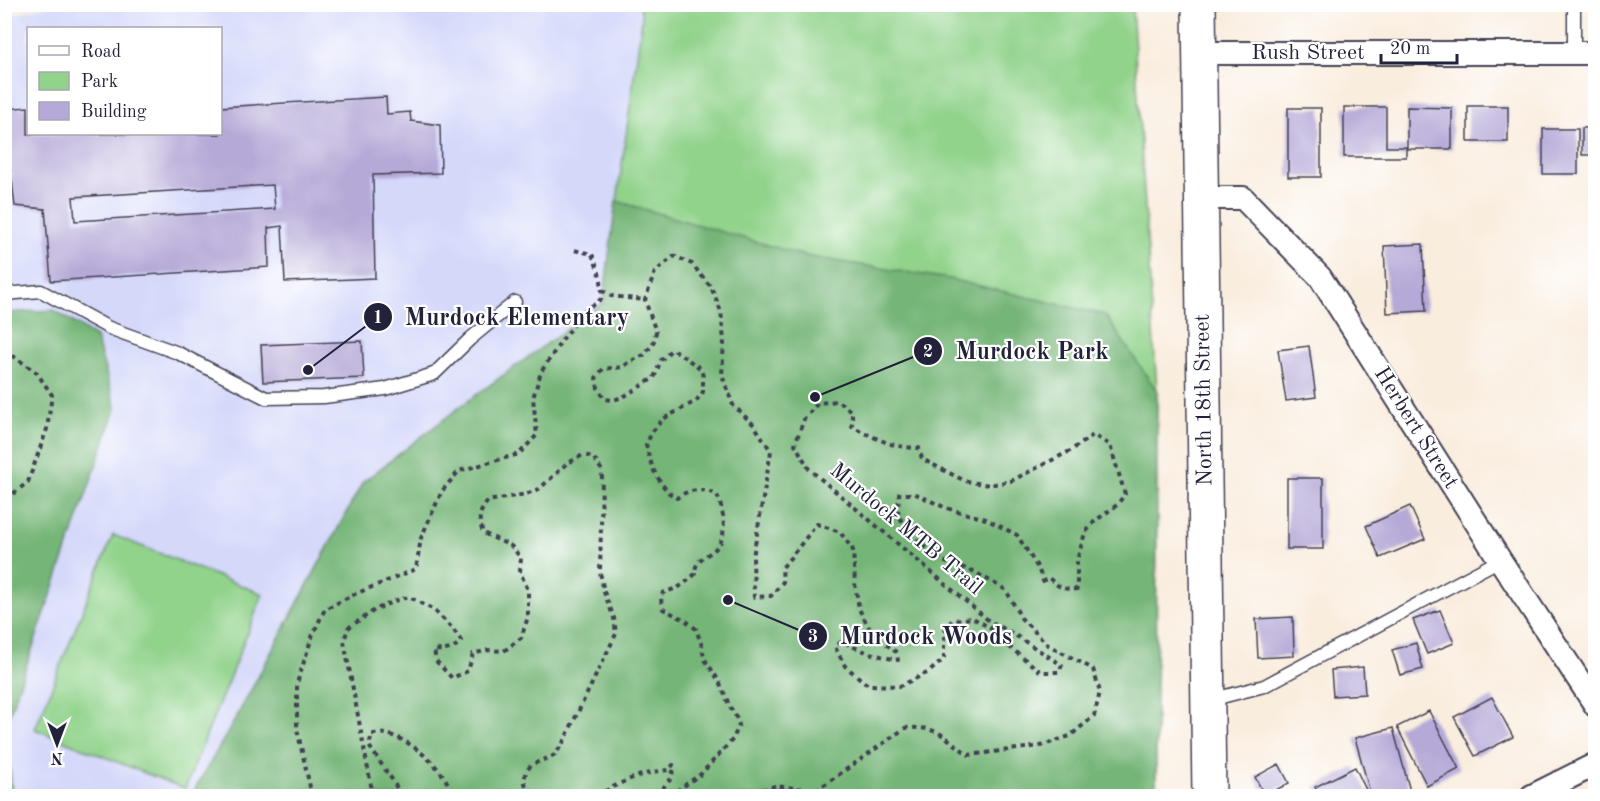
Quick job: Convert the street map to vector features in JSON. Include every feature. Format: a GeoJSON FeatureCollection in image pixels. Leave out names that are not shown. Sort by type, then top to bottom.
{"type":"FeatureCollection","features":[{"type":"Feature","properties":{"kind":"main road","name":"North 18th Street"},"geometry":{"type":"LineString","coordinates":[[1200,4],[1209,796]]}},
{"type":"Feature","properties":{"kind":"street","name":"Rush Street"},"geometry":{"type":"LineString","coordinates":[[1200,53],[1585,53]]}},
{"type":"Feature","properties":{"kind":"street","name":"Herbert Street"},"geometry":{"type":"LineString","coordinates":[[1202,198],[1243,198],[1320,277],[1500,560],[1596,705]]}},
{"type":"Feature","properties":{"kind":"street"},"geometry":{"type":"LineString","coordinates":[[1532,796],[1596,764]]}},
{"type":"Feature","properties":{"kind":"lane"},"geometry":{"type":"LineString","coordinates":[[1574,4],[1585,53]]}},
{"type":"Feature","properties":{"kind":"lane"},"geometry":{"type":"LineString","coordinates":[[4,294],[40,291],[109,328],[178,352],[266,398],[324,397],[385,389],[434,374],[470,339],[515,302]]}},
{"type":"Feature","properties":{"kind":"lane"},"geometry":{"type":"LineString","coordinates":[[1209,701],[1264,686],[1500,560]]}},
{"type":"Feature","properties":{"kind":"path"},"geometry":{"type":"LineString","coordinates":[[314,796],[297,729],[297,683],[313,634],[325,609],[416,569],[421,538],[442,491],[459,471],[519,454],[537,435],[533,398],[541,372],[585,311],[601,299],[601,279],[592,254],[574,250]]}},
{"type":"Feature","properties":{"kind":"path","name":"Murdock MTB Trail"},"geometry":{"type":"LineString","coordinates":[[645,300],[655,272],[674,256],[692,264],[711,287],[721,311],[724,341],[722,375],[733,405],[754,425],[771,451],[753,557],[754,597],[771,596],[783,582],[782,568],[817,524],[840,532],[853,550],[859,609],[874,637],[896,652],[898,660],[865,651],[842,641],[835,647],[845,666],[868,685],[900,686],[930,672],[944,659],[944,632],[952,620],[973,618],[990,628],[1002,641],[1041,672],[1059,672],[1062,664],[988,620],[809,469],[795,444],[804,419],[818,403],[838,401],[852,412],[852,426],[885,443],[906,448],[919,448],[922,459],[965,481],[988,485],[1011,481],[1070,451],[1093,435],[1110,445],[1125,494],[1085,532],[1077,560],[1077,589],[1066,589],[1056,585],[1049,578],[1043,581],[1038,568],[1017,536],[986,519],[946,508],[916,494],[899,494],[898,515],[911,535],[942,561],[973,571],[1006,590],[1021,618],[1048,645],[1093,669],[1100,692],[1094,716],[1070,736],[1041,746],[969,754],[942,733],[921,727],[905,728],[817,790],[775,786],[742,796]]}},
{"type":"Feature","properties":{"kind":"path"},"geometry":{"type":"LineString","coordinates":[[602,290],[610,297],[645,300],[656,332],[653,344],[644,356],[623,367],[603,369],[596,378],[598,388],[605,399],[613,400],[623,397],[654,378],[661,360],[671,350],[682,354],[700,368],[703,376],[703,392],[696,401],[663,419],[646,444],[654,471],[669,493],[677,498],[693,490],[709,490],[717,495],[722,505],[720,544],[699,560],[695,566],[695,574],[677,588],[667,589],[660,599],[663,609],[685,620],[696,629],[704,658],[719,681],[739,725],[733,739],[701,774],[669,796]]}},
{"type":"Feature","properties":{"kind":"path"},"geometry":{"type":"LineString","coordinates":[[4,352],[9,352],[37,373],[52,395],[47,429],[28,482],[13,494],[4,486]]}},
{"type":"Feature","properties":{"kind":"path"},"geometry":{"type":"LineString","coordinates":[[373,796],[344,641],[348,628],[375,610],[409,597],[434,610],[453,629],[461,641],[455,648],[444,651],[434,650],[436,661],[452,678],[468,671],[473,654],[488,650],[504,651],[521,638],[528,616],[528,590],[520,572],[521,558],[511,546],[483,532],[479,520],[481,510],[488,501],[526,494],[539,489],[568,463],[583,455],[593,457],[601,469],[600,572],[604,592],[614,618],[616,634],[555,755],[531,765],[526,772],[524,780],[526,786],[536,796]]}},
{"type":"Feature","properties":{"kind":"path"},"geometry":{"type":"LineString","coordinates":[[401,796],[369,746],[372,734],[387,734],[414,745],[438,769],[452,796]]}},
{"type":"Feature","properties":{"kind":"path"},"geometry":{"type":"LineString","coordinates":[[597,796],[637,775],[669,770],[673,765],[675,766],[673,773],[656,796]]}},
{"type":"Feature","properties":{"kind":"shaded area"},"geometry":{"type":"Polygon","coordinates":[[[53,4],[640,5],[642,19],[603,303],[465,403],[236,718],[191,796],[16,796],[12,794],[6,724],[116,409],[54,310],[5,313],[4,17],[53,4]]]}},
{"type":"Feature","properties":{"kind":"green space"},"geometry":{"type":"Polygon","coordinates":[[[640,5],[1132,5],[1157,391],[1156,796],[191,796],[236,718],[363,482],[465,403],[603,303],[642,19],[640,5]]]}},
{"type":"Feature","properties":{"kind":"green space"},"geometry":{"type":"Polygon","coordinates":[[[616,201],[805,256],[949,279],[1105,315],[1157,391],[1156,796],[191,796],[236,718],[363,482],[465,403],[603,303],[616,201]]]}},
{"type":"Feature","properties":{"kind":"green space"},"geometry":{"type":"Polygon","coordinates":[[[54,310],[96,337],[116,409],[6,724],[12,793],[16,796],[5,796],[5,313],[54,310]]]}},
{"type":"Feature","properties":{"kind":"green space"},"geometry":{"type":"Polygon","coordinates":[[[113,535],[263,594],[185,789],[35,729],[113,535]]]}},
{"type":"Feature","properties":{"kind":"building"},"geometry":{"type":"Polygon","coordinates":[[[386,97],[387,114],[410,112],[411,121],[440,125],[441,173],[373,175],[375,278],[285,282],[282,226],[268,228],[269,267],[51,281],[45,209],[15,206],[4,109],[27,107],[27,135],[222,135],[222,107],[386,97]],[[273,185],[73,197],[75,221],[275,209],[273,185]]]}},
{"type":"Feature","properties":{"kind":"building"},"geometry":{"type":"Polygon","coordinates":[[[1468,106],[1508,106],[1508,142],[1468,142],[1468,106]]]}},
{"type":"Feature","properties":{"kind":"building"},"geometry":{"type":"Polygon","coordinates":[[[1344,107],[1386,107],[1386,147],[1406,147],[1406,157],[1344,157],[1344,107]]]}},
{"type":"Feature","properties":{"kind":"building"},"geometry":{"type":"Polygon","coordinates":[[[1407,107],[1452,108],[1452,149],[1407,149],[1407,107]]]}},
{"type":"Feature","properties":{"kind":"building"},"geometry":{"type":"Polygon","coordinates":[[[1288,108],[1321,108],[1321,177],[1288,177],[1288,108]]]}},
{"type":"Feature","properties":{"kind":"building"},"geometry":{"type":"Polygon","coordinates":[[[1582,128],[1596,128],[1596,155],[1582,155],[1582,128]]]}},
{"type":"Feature","properties":{"kind":"building"},"geometry":{"type":"Polygon","coordinates":[[[1543,129],[1578,129],[1578,174],[1543,174],[1543,129]]]}},
{"type":"Feature","properties":{"kind":"building"},"geometry":{"type":"Polygon","coordinates":[[[1423,244],[1426,311],[1387,313],[1384,246],[1423,244]]]}},
{"type":"Feature","properties":{"kind":"building"},"geometry":{"type":"Polygon","coordinates":[[[362,341],[364,378],[263,382],[261,345],[362,341]]]}},
{"type":"Feature","properties":{"kind":"building"},"geometry":{"type":"Polygon","coordinates":[[[1309,346],[1316,397],[1286,401],[1278,350],[1309,346]]]}},
{"type":"Feature","properties":{"kind":"building"},"geometry":{"type":"Polygon","coordinates":[[[1287,478],[1323,478],[1323,549],[1287,549],[1287,478]]]}},
{"type":"Feature","properties":{"kind":"building"},"geometry":{"type":"Polygon","coordinates":[[[1410,506],[1425,539],[1380,558],[1366,526],[1410,506]]]}},
{"type":"Feature","properties":{"kind":"building"},"geometry":{"type":"Polygon","coordinates":[[[1440,610],[1454,643],[1427,654],[1413,620],[1440,610]]]}},
{"type":"Feature","properties":{"kind":"building"},"geometry":{"type":"Polygon","coordinates":[[[1293,617],[1294,656],[1258,658],[1256,619],[1293,617]]]}},
{"type":"Feature","properties":{"kind":"building"},"geometry":{"type":"Polygon","coordinates":[[[1416,643],[1423,669],[1400,675],[1392,650],[1416,643]]]}},
{"type":"Feature","properties":{"kind":"building"},"geometry":{"type":"Polygon","coordinates":[[[1363,667],[1365,694],[1333,696],[1331,670],[1363,667]]]}},
{"type":"Feature","properties":{"kind":"building"},"geometry":{"type":"Polygon","coordinates":[[[1492,697],[1513,737],[1475,756],[1454,717],[1492,697]]]}},
{"type":"Feature","properties":{"kind":"building"},"geometry":{"type":"Polygon","coordinates":[[[1429,711],[1459,769],[1427,786],[1397,727],[1429,711]]]}},
{"type":"Feature","properties":{"kind":"building"},"geometry":{"type":"Polygon","coordinates":[[[1393,728],[1410,791],[1389,796],[1371,796],[1355,738],[1393,728]]]}},
{"type":"Feature","properties":{"kind":"building"},"geometry":{"type":"Polygon","coordinates":[[[1279,764],[1289,783],[1265,796],[1255,777],[1279,764]]]}},
{"type":"Feature","properties":{"kind":"building"},"geometry":{"type":"Polygon","coordinates":[[[1355,767],[1369,796],[1320,796],[1315,787],[1355,767]]]}},
{"type":"Feature","properties":{"kind":"place","name":"Murdock Elementary"},"geometry":{"type":"Point","coordinates":[308,370]}},
{"type":"Feature","properties":{"kind":"place","name":"Murdock Park"},"geometry":{"type":"Point","coordinates":[815,397]}},
{"type":"Feature","properties":{"kind":"place","name":"Murdock Woods"},"geometry":{"type":"Point","coordinates":[728,600]}}]}
